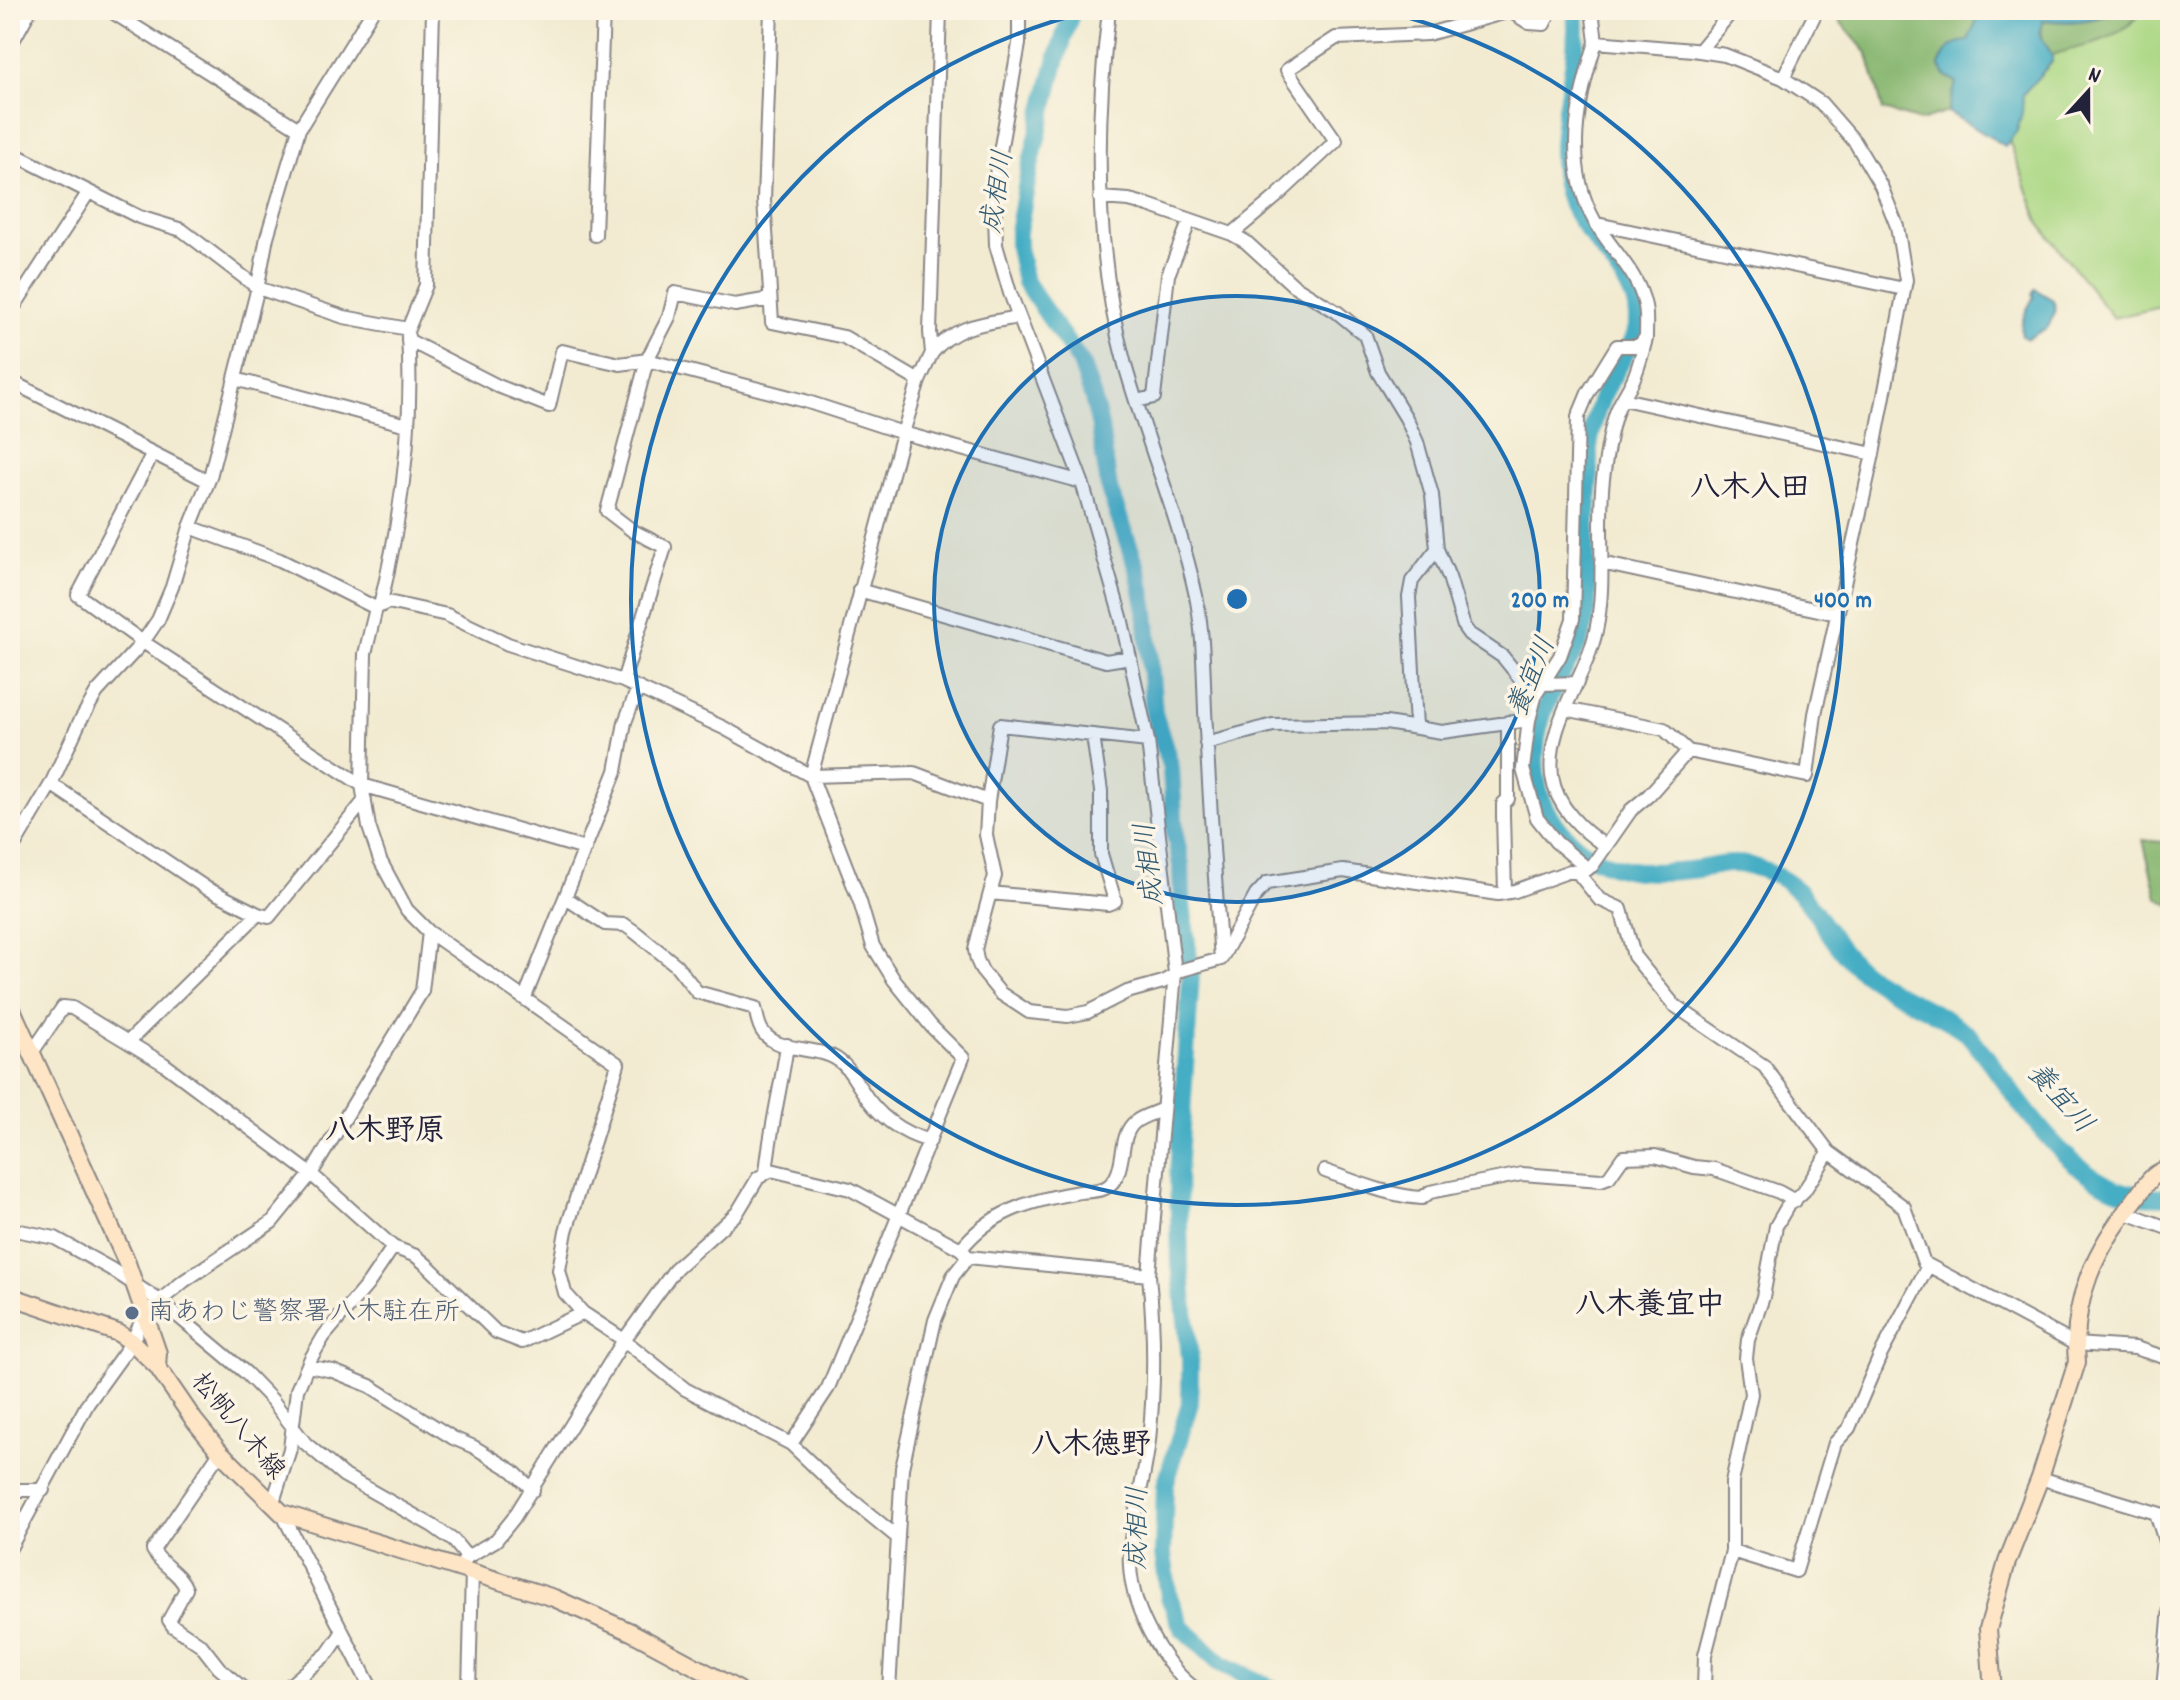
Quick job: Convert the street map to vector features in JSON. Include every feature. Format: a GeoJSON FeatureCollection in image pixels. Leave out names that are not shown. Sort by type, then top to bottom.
{"type":"FeatureCollection","features":[{"type":"Feature","properties":{"kind":"main road","name":"松帆八木線"},"geometry":{"type":"LineString","coordinates":[[10,1005],[136,1287],[158,1353],[157,1366],[220,1452],[277,1509],[319,1526],[466,1565],[554,1598],[594,1614],[739,1690]]}},
{"type":"Feature","properties":{"kind":"main road"},"geometry":{"type":"LineString","coordinates":[[1993,1690],[1988,1629],[2007,1562],[2040,1478],[2077,1362],[2078,1311],[2088,1276],[2103,1244],[2144,1186],[2153,1175],[2170,1168]]}},
{"type":"Feature","properties":{"kind":"main road"},"geometry":{"type":"LineString","coordinates":[[10,1296],[118,1333],[157,1366]]}},
{"type":"Feature","properties":{"kind":"street"},"geometry":{"type":"LineString","coordinates":[[10,46],[30,10]]}},
{"type":"Feature","properties":{"kind":"street"},"geometry":{"type":"LineString","coordinates":[[109,10],[299,129]]}},
{"type":"Feature","properties":{"kind":"street"},"geometry":{"type":"LineString","coordinates":[[10,853],[51,784],[97,692],[143,642],[158,620],[170,593],[208,481],[258,288],[267,237],[299,129],[373,10]]}},
{"type":"Feature","properties":{"kind":"street"},"geometry":{"type":"LineString","coordinates":[[433,10],[426,285],[408,335],[407,425],[399,515],[365,654],[362,785],[369,827],[380,860],[407,910],[429,932],[618,1064],[566,1231],[559,1270],[565,1293],[583,1313],[624,1340],[685,1389],[791,1444],[837,1488],[897,1537]]}},
{"type":"Feature","properties":{"kind":"street"},"geometry":{"type":"LineString","coordinates":[[595,235],[603,10]]}},
{"type":"Feature","properties":{"kind":"street"},"geometry":{"type":"LineString","coordinates":[[771,10],[764,200],[772,322],[844,337],[919,381]]}},
{"type":"Feature","properties":{"kind":"street"},"geometry":{"type":"LineString","coordinates":[[932,353],[930,332],[940,10]]}},
{"type":"Feature","properties":{"kind":"street"},"geometry":{"type":"LineString","coordinates":[[1019,10],[1019,44],[994,186],[996,245],[1019,317],[1082,482],[1121,617],[1148,741],[1178,971],[1149,1275],[1152,1303],[1149,1439],[1131,1523],[1128,1565],[1135,1602],[1149,1631],[1171,1667],[1197,1690]]}},
{"type":"Feature","properties":{"kind":"street"},"geometry":{"type":"LineString","coordinates":[[1109,10],[1101,94],[1100,198],[1104,247],[1115,321],[1196,598],[1202,642],[1216,960]]}},
{"type":"Feature","properties":{"kind":"street"},"geometry":{"type":"LineString","coordinates":[[1232,234],[1336,141],[1287,70],[1336,38],[1428,34],[1510,11],[1529,23],[1544,24],[1551,10]]}},
{"type":"Feature","properties":{"kind":"street"},"geometry":{"type":"LineString","coordinates":[[1592,10],[1596,42],[1584,86],[1575,141],[1575,166],[1597,224],[1628,267],[1646,307],[1636,372],[1612,423],[1603,480],[1600,611],[1596,634],[1555,734],[1551,764],[1553,781],[1569,813],[1581,827],[1606,846]]}},
{"type":"Feature","properties":{"kind":"street"},"geometry":{"type":"LineString","coordinates":[[1699,51],[1733,10]]}},
{"type":"Feature","properties":{"kind":"street"},"geometry":{"type":"LineString","coordinates":[[1783,78],[1815,10]]}},
{"type":"Feature","properties":{"kind":"street"},"geometry":{"type":"LineString","coordinates":[[1565,709],[1664,729],[1688,751],[1807,776],[1815,714],[1873,454],[1906,280],[1897,226],[1881,186],[1839,121],[1821,103],[1783,78],[1725,55],[1596,42]]}},
{"type":"Feature","properties":{"kind":"street"},"geometry":{"type":"LineString","coordinates":[[10,152],[139,217],[182,230],[258,288],[408,335],[498,386],[549,406],[562,351],[620,364],[647,360],[805,401],[903,433],[1082,482]]}},
{"type":"Feature","properties":{"kind":"street"},"geometry":{"type":"LineString","coordinates":[[10,313],[88,193]]}},
{"type":"Feature","properties":{"kind":"street"},"geometry":{"type":"LineString","coordinates":[[1100,198],[1129,200],[1232,234],[1246,242],[1293,285],[1337,312],[1365,335],[1378,372],[1417,442],[1432,495],[1437,549],[1464,627],[1469,634],[1503,657],[1528,688],[1577,683]]}},
{"type":"Feature","properties":{"kind":"street"},"geometry":{"type":"LineString","coordinates":[[1136,401],[1154,397],[1168,275],[1190,220]]}},
{"type":"Feature","properties":{"kind":"street"},"geometry":{"type":"LineString","coordinates":[[1597,224],[1904,289]]}},
{"type":"Feature","properties":{"kind":"street"},"geometry":{"type":"LineString","coordinates":[[623,681],[665,547],[633,531],[607,511],[647,360],[669,317],[675,293],[735,305],[770,299]]}},
{"type":"Feature","properties":{"kind":"street"},"geometry":{"type":"LineString","coordinates":[[791,1444],[828,1388],[963,1058],[931,1026],[894,980],[873,946],[860,902],[811,776],[859,590],[919,381],[932,353],[953,332],[977,324],[1019,317]]}},
{"type":"Feature","properties":{"kind":"street"},"geometry":{"type":"LineString","coordinates":[[1643,341],[1617,346],[1588,393],[1578,417],[1573,619],[1560,656],[1542,687],[1529,720],[1523,769],[1537,818],[1556,842],[1586,869],[1599,899],[1621,909],[1634,956],[1674,1005],[1764,1066],[1829,1152],[1904,1207],[1924,1263],[2075,1344],[2135,1348],[2170,1359]]}},
{"type":"Feature","properties":{"kind":"street"},"geometry":{"type":"LineString","coordinates":[[235,379],[407,425]]}},
{"type":"Feature","properties":{"kind":"street"},"geometry":{"type":"LineString","coordinates":[[10,381],[208,481]]}},
{"type":"Feature","properties":{"kind":"street"},"geometry":{"type":"LineString","coordinates":[[1623,399],[1873,454]]}},
{"type":"Feature","properties":{"kind":"street"},"geometry":{"type":"LineString","coordinates":[[153,453],[78,595],[143,642],[362,785],[585,849]]}},
{"type":"Feature","properties":{"kind":"street"},"geometry":{"type":"LineString","coordinates":[[190,527],[280,560],[378,607]]}},
{"type":"Feature","properties":{"kind":"street"},"geometry":{"type":"LineString","coordinates":[[1416,727],[1409,597],[1412,581],[1437,549]]}},
{"type":"Feature","properties":{"kind":"street"},"geometry":{"type":"LineString","coordinates":[[1601,563],[1837,614]]}},
{"type":"Feature","properties":{"kind":"street"},"geometry":{"type":"LineString","coordinates":[[859,590],[1106,661],[1130,657]]}},
{"type":"Feature","properties":{"kind":"street"},"geometry":{"type":"LineString","coordinates":[[378,607],[388,602],[447,615],[508,644],[623,681],[724,728],[811,776],[914,773],[988,801]]}},
{"type":"Feature","properties":{"kind":"street"},"geometry":{"type":"LineString","coordinates":[[525,997],[616,771],[625,722],[638,688]]}},
{"type":"Feature","properties":{"kind":"street"},"geometry":{"type":"LineString","coordinates":[[1206,743],[1273,725],[1375,723],[1442,732],[1529,720]]}},
{"type":"Feature","properties":{"kind":"street"},"geometry":{"type":"LineString","coordinates":[[1505,893],[1503,804],[1508,799],[1508,722]]}},
{"type":"Feature","properties":{"kind":"street"},"geometry":{"type":"LineString","coordinates":[[1148,741],[1000,725],[986,835],[995,876],[975,950],[982,971],[1000,993],[1029,1012],[1068,1016],[1088,1012],[1127,992],[1163,982],[1178,971],[1216,960],[1256,895],[1267,883],[1343,871],[1505,893],[1570,871],[1586,869],[1631,810],[1649,795],[1688,751]]}},
{"type":"Feature","properties":{"kind":"street"},"geometry":{"type":"LineString","coordinates":[[990,893],[1108,904],[1115,901],[1101,854],[1101,791],[1093,736]]}},
{"type":"Feature","properties":{"kind":"street"},"geometry":{"type":"LineString","coordinates":[[51,784],[206,888],[269,917],[365,800]]}},
{"type":"Feature","properties":{"kind":"street"},"geometry":{"type":"LineString","coordinates":[[566,898],[605,924],[625,925],[635,932],[676,965],[697,992],[755,1008],[761,1030],[770,1038],[825,1053],[839,1060],[884,1117],[906,1133],[930,1141]]}},
{"type":"Feature","properties":{"kind":"street"},"geometry":{"type":"LineString","coordinates":[[129,1041],[258,914]]}},
{"type":"Feature","properties":{"kind":"street"},"geometry":{"type":"LineString","coordinates":[[10,1548],[88,1403],[132,1342],[145,1313],[184,1281],[272,1222],[311,1174],[422,991],[429,932]]}},
{"type":"Feature","properties":{"kind":"street"},"geometry":{"type":"LineString","coordinates":[[33,1051],[63,1007],[72,1008],[164,1064],[311,1174],[393,1247],[416,1256],[428,1266],[496,1332],[522,1342],[583,1313]]}},
{"type":"Feature","properties":{"kind":"street"},"geometry":{"type":"LineString","coordinates":[[766,1173],[769,1138],[779,1102],[787,1045]]}},
{"type":"Feature","properties":{"kind":"street"},"geometry":{"type":"LineString","coordinates":[[889,1690],[902,1468],[935,1320],[953,1276],[980,1227],[1001,1214],[1030,1202],[1105,1188],[1117,1175],[1129,1130],[1135,1122],[1163,1109]]}},
{"type":"Feature","properties":{"kind":"street"},"geometry":{"type":"LineString","coordinates":[[1704,1690],[1705,1655],[1732,1551],[1732,1482],[1751,1394],[1746,1358],[1748,1340],[1763,1297],[1776,1226],[1829,1152]]}},
{"type":"Feature","properties":{"kind":"street"},"geometry":{"type":"LineString","coordinates":[[1325,1171],[1379,1190],[1422,1198],[1430,1192],[1522,1174],[1601,1180],[1609,1177],[1623,1157],[1655,1156],[1714,1169],[1779,1192],[1795,1201]]}},
{"type":"Feature","properties":{"kind":"street"},"geometry":{"type":"LineString","coordinates":[[466,1565],[496,1540],[533,1490],[624,1340],[676,1268],[737,1213],[758,1178],[771,1170],[850,1189],[964,1253],[1149,1275]]}},
{"type":"Feature","properties":{"kind":"street"},"geometry":{"type":"LineString","coordinates":[[2129,1207],[2170,1229]]}},
{"type":"Feature","properties":{"kind":"street"},"geometry":{"type":"LineString","coordinates":[[10,1229],[55,1238],[160,1301],[246,1373],[305,1443],[343,1475],[454,1541],[466,1565],[469,1690]]}},
{"type":"Feature","properties":{"kind":"street"},"geometry":{"type":"LineString","coordinates":[[372,1690],[277,1509],[290,1449],[297,1390],[324,1336],[368,1284],[393,1247]]}},
{"type":"Feature","properties":{"kind":"street"},"geometry":{"type":"LineString","coordinates":[[1732,1551],[1796,1571],[1835,1443],[1849,1428],[1880,1356],[1928,1266]]}},
{"type":"Feature","properties":{"kind":"street"},"geometry":{"type":"LineString","coordinates":[[308,1366],[333,1371],[370,1386],[513,1471],[533,1490]]}},
{"type":"Feature","properties":{"kind":"street"},"geometry":{"type":"LineString","coordinates":[[220,1452],[153,1550],[183,1581],[186,1589],[169,1620],[201,1645],[219,1668],[245,1690]]}},
{"type":"Feature","properties":{"kind":"street"},"geometry":{"type":"LineString","coordinates":[[2040,1478],[2170,1517]]}},
{"type":"Feature","properties":{"kind":"street"},"geometry":{"type":"LineString","coordinates":[[10,1490],[43,1490]]}},
{"type":"Feature","properties":{"kind":"street"},"geometry":{"type":"LineString","coordinates":[[2156,1513],[2170,1557]]}},
{"type":"Feature","properties":{"kind":"street"},"geometry":{"type":"LineString","coordinates":[[2163,1690],[2170,1607]]}},
{"type":"Feature","properties":{"kind":"street"},"geometry":{"type":"LineString","coordinates":[[284,1690],[328,1653],[342,1633]]}},
{"type":"Feature","properties":{"kind":"green space"},"geometry":{"type":"Polygon","coordinates":[[[1830,10],[1981,10],[1968,42],[1950,48],[1939,65],[1946,76],[1956,83],[1948,112],[1920,121],[1883,110],[1868,54],[1830,10]]]}},
{"type":"Feature","properties":{"kind":"green space"},"geometry":{"type":"Polygon","coordinates":[[[1991,10],[2170,10],[2170,305],[2113,318],[2040,224],[1989,86],[1991,10]]]}},
{"type":"Feature","properties":{"kind":"green space"},"geometry":{"type":"Polygon","coordinates":[[[2113,10],[2144,10],[2124,29],[2091,44],[2052,55],[2044,42],[2041,30],[2043,20],[2086,20],[2112,13],[2113,10]]]}},
{"type":"Feature","properties":{"kind":"green space"},"geometry":{"type":"Polygon","coordinates":[[[2143,840],[2170,843],[2170,905],[2157,897],[2143,840]]]}},
{"type":"Feature","properties":{"kind":"water"},"geometry":{"type":"Polygon","coordinates":[[[1981,10],[2113,10],[2113,13],[2087,20],[2043,20],[2039,33],[2052,55],[2052,62],[2023,94],[2017,131],[2005,146],[1948,112],[1956,83],[1946,76],[1939,65],[1950,48],[1968,41],[1981,10]]]}},
{"type":"Feature","properties":{"kind":"water"},"geometry":{"type":"Polygon","coordinates":[[[2035,289],[2053,300],[2056,310],[2048,327],[2027,339],[2022,336],[2022,326],[2035,289]]]}},
{"type":"Feature","properties":{"kind":"waterway","name":"成相川"},"geometry":{"type":"LineString","coordinates":[[1072,10],[1029,171],[1018,247],[1025,282],[1081,363],[1093,398],[1109,489],[1139,574],[1146,611],[1154,713],[1171,768],[1175,835],[1181,865],[1182,903],[1191,975],[1178,1174],[1180,1265],[1190,1358],[1190,1403],[1165,1486],[1163,1554],[1169,1597],[1182,1628],[1222,1664],[1276,1690]]}},
{"type":"Feature","properties":{"kind":"waterway","name":"養宜川"},"geometry":{"type":"LineString","coordinates":[[1575,10],[1574,55],[1562,147],[1567,192],[1583,225],[1629,288],[1637,321],[1629,347],[1600,403],[1590,440],[1587,610],[1579,643],[1553,690],[1539,730],[1536,769],[1545,807],[1556,824],[1584,852],[1615,866],[1663,872],[1738,864],[1771,873],[1787,882],[1800,893],[1840,948],[1865,973],[1967,1033],[2029,1115],[2078,1166],[2105,1184],[2136,1195],[2170,1196]]}},
{"type":"Feature","properties":{"kind":"place","name":"南あわじ警察署八木駐在所"},"geometry":{"type":"Point","coordinates":[132,1313]}},
{"type":"Feature","properties":{"kind":"district","name":"八木入田"},"geometry":{"type":"Point","coordinates":[1750,490]}},
{"type":"Feature","properties":{"kind":"district","name":"八木野原"},"geometry":{"type":"Point","coordinates":[385,1133]}},
{"type":"Feature","properties":{"kind":"district","name":"八木養宜中"},"geometry":{"type":"Point","coordinates":[1650,1307]}},
{"type":"Feature","properties":{"kind":"district","name":"八木徳野"},"geometry":{"type":"Point","coordinates":[1091,1447]}}]}
